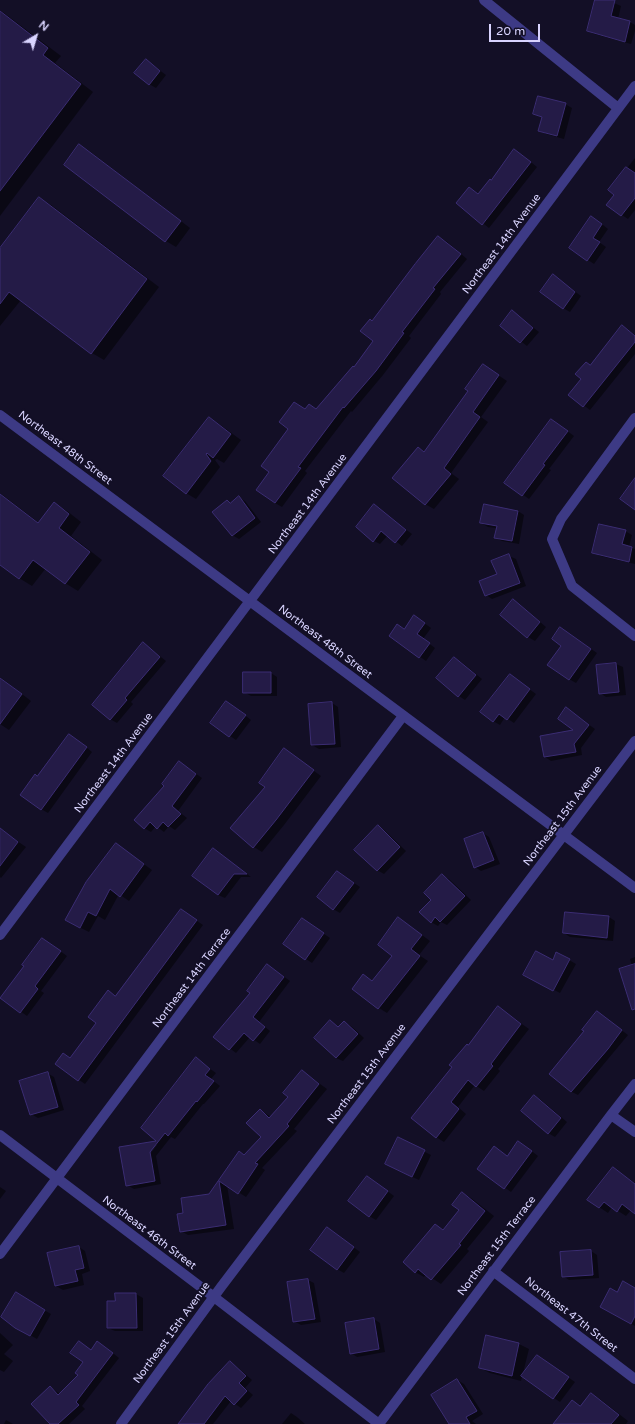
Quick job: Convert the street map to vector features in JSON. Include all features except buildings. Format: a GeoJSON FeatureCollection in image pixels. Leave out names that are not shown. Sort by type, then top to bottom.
{"type":"FeatureCollection","features":[{"type":"Feature","properties":{"kind":"street"},"geometry":{"type":"LineString","coordinates":[[484,0],[618,108]]}},
{"type":"Feature","properties":{"kind":"street","name":"Northeast 14th Avenue"},"geometry":{"type":"LineString","coordinates":[[0,935],[251,602],[635,86]]}},
{"type":"Feature","properties":{"kind":"street","name":"Northeast 48th Street"},"geometry":{"type":"LineString","coordinates":[[0,415],[635,888]]}},
{"type":"Feature","properties":{"kind":"street"},"geometry":{"type":"LineString","coordinates":[[635,418],[561,519],[552,539],[572,586],[635,636]]}},
{"type":"Feature","properties":{"kind":"street","name":"Northeast 14th Terrace"},"geometry":{"type":"LineString","coordinates":[[0,1254],[403,716]]}},
{"type":"Feature","properties":{"kind":"street","name":"Northeast 15th Avenue"},"geometry":{"type":"LineString","coordinates":[[120,1424],[563,834],[635,741]]}},
{"type":"Feature","properties":{"kind":"street","name":"Northeast 15th Terrace"},"geometry":{"type":"LineString","coordinates":[[379,1424],[610,1115],[635,1084]]}},
{"type":"Feature","properties":{"kind":"street"},"geometry":{"type":"LineString","coordinates":[[610,1115],[635,1132]]}},
{"type":"Feature","properties":{"kind":"street","name":"Northeast 46th Street"},"geometry":{"type":"LineString","coordinates":[[0,1135],[379,1424]]}},
{"type":"Feature","properties":{"kind":"street","name":"Northeast 47th Street"},"geometry":{"type":"LineString","coordinates":[[493,1271],[635,1379]]}}]}
